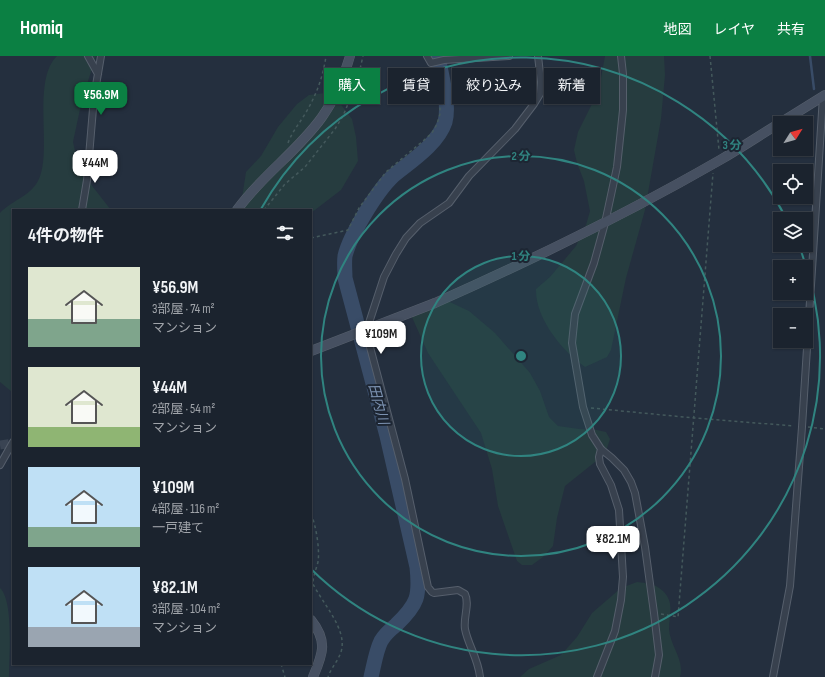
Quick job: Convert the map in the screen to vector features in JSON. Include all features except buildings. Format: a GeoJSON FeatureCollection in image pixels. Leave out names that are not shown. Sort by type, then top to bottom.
{"type":"FeatureCollection","features":[{"type":"Feature","properties":{"kind":"street"},"geometry":{"type":"LineString","coordinates":[[88,56],[98,74]]}},
{"type":"Feature","properties":{"kind":"street"},"geometry":{"type":"LineString","coordinates":[[82,209],[87,180],[94,97],[101,56]]}},
{"type":"Feature","properties":{"kind":"street"},"geometry":{"type":"LineString","coordinates":[[238,209],[322,117],[337,91],[350,56]]}},
{"type":"Feature","properties":{"kind":"street"},"geometry":{"type":"LineString","coordinates":[[427,56],[432,62],[509,56]]}},
{"type":"Feature","properties":{"kind":"street"},"geometry":{"type":"LineString","coordinates":[[480,677],[476,657],[465,630],[464,621],[467,598],[465,594],[458,590],[434,593],[428,587],[405,480],[366,332],[384,277],[406,238],[420,222],[450,203],[469,176],[515,129],[534,104],[540,94],[541,82],[538,56]]}},
{"type":"Feature","properties":{"kind":"street"},"geometry":{"type":"LineString","coordinates":[[621,56],[623,74],[623,110],[617,167],[605,223],[594,263],[575,314],[572,343],[583,407],[592,435],[600,449],[624,470],[635,493],[645,547],[659,655],[655,677]]}},
{"type":"Feature","properties":{"kind":"street"},"geometry":{"type":"LineString","coordinates":[[791,116],[824,96]]}},
{"type":"Feature","properties":{"kind":"street"},"geometry":{"type":"LineString","coordinates":[[774,677],[790,586],[824,96]]}},
{"type":"Feature","properties":{"kind":"street"},"geometry":{"type":"LineString","coordinates":[[312,351],[435,303],[504,272],[605,223],[717,162],[773,127]]}},
{"type":"Feature","properties":{"kind":"street"},"geometry":{"type":"LineString","coordinates":[[0,465],[12,444]]}},
{"type":"Feature","properties":{"kind":"street"},"geometry":{"type":"LineString","coordinates":[[597,677],[615,631],[624,577],[619,510],[611,485],[600,464],[600,449]]}},
{"type":"Feature","properties":{"kind":"street"},"geometry":{"type":"LineString","coordinates":[[312,621],[317,627],[322,638],[323,649],[321,660],[313,677]]}},
{"type":"Feature","properties":{"kind":"path"},"geometry":{"type":"LineString","coordinates":[[290,152],[288,143],[291,135],[305,115],[317,93],[326,56]]}},
{"type":"Feature","properties":{"kind":"path"},"geometry":{"type":"LineString","coordinates":[[265,209],[284,184],[304,167],[343,116],[358,78],[363,56]]}},
{"type":"Feature","properties":{"kind":"path"},"geometry":{"type":"LineString","coordinates":[[654,613],[678,617],[717,162],[710,56]]}},
{"type":"Feature","properties":{"kind":"path"},"geometry":{"type":"LineString","coordinates":[[312,238],[348,230],[359,208],[386,172],[432,133],[440,114],[440,102],[432,62]]}},
{"type":"Feature","properties":{"kind":"path"},"geometry":{"type":"LineString","coordinates":[[583,407],[825,429]]}},
{"type":"Feature","properties":{"kind":"path"},"geometry":{"type":"LineString","coordinates":[[312,516],[318,547],[318,561],[313,576],[313,584],[339,627],[343,643],[341,653],[328,677]]}},
{"type":"Feature","properties":{"kind":"path"},"geometry":{"type":"LineString","coordinates":[[281,665],[285,677]]}},
{"type":"Feature","properties":{"kind":"green space"},"geometry":{"type":"Polygon","coordinates":[[[57,56],[96,56],[82,100],[73,142],[78,164],[110,209],[12,209],[12,392],[0,382],[0,213],[29,192],[38,181],[41,173],[44,145],[44,95],[50,66],[57,56]]]}},
{"type":"Feature","properties":{"kind":"green space"},"geometry":{"type":"Polygon","coordinates":[[[605,56],[664,56],[665,75],[661,119],[645,210],[626,278],[611,350],[607,357],[585,367],[559,343],[545,322],[537,300],[536,289],[550,277],[576,246],[586,225],[590,211],[584,181],[574,150],[578,132],[592,104],[600,104],[600,83],[605,56]]]}},
{"type":"Feature","properties":{"kind":"green space"},"geometry":{"type":"Polygon","coordinates":[[[324,93],[324,104],[341,104],[352,119],[356,137],[358,161],[341,190],[312,212],[312,209],[245,209],[242,198],[246,172],[261,156],[278,127],[297,104],[309,95],[324,93]]]}},
{"type":"Feature","properties":{"kind":"green space"},"geometry":{"type":"Polygon","coordinates":[[[441,298],[469,311],[495,333],[530,373],[540,391],[549,417],[558,426],[606,432],[610,439],[605,454],[565,486],[557,518],[553,546],[543,557],[532,565],[522,565],[517,561],[498,506],[492,469],[481,433],[428,353],[411,315],[423,302],[441,298]]]}},
{"type":"Feature","properties":{"kind":"green space"},"geometry":{"type":"Polygon","coordinates":[[[637,582],[654,585],[663,591],[669,600],[669,629],[681,665],[680,677],[520,677],[529,669],[561,655],[577,637],[592,613],[621,588],[637,582]]]}},
{"type":"Feature","properties":{"kind":"green space"},"geometry":{"type":"Polygon","coordinates":[[[0,588],[4,595],[9,617],[9,677],[0,677],[0,588]]]}},
{"type":"Feature","properties":{"kind":"waterway","name":"田内川"},"geometry":{"type":"LineString","coordinates":[[371,677],[376,654],[381,641],[384,636],[409,611],[416,599],[418,577],[387,436],[345,278],[345,256],[358,225],[379,192],[393,176],[430,145],[436,138],[445,122],[446,107],[438,56]]}},
{"type":"Feature","properties":{"kind":"waterway"},"geometry":{"type":"LineString","coordinates":[[810,56],[814,89]]}},
{"type":"Feature","properties":{"kind":"tunnel"},"geometry":{"type":"LineString","coordinates":[[0,445],[12,443]]}}]}
